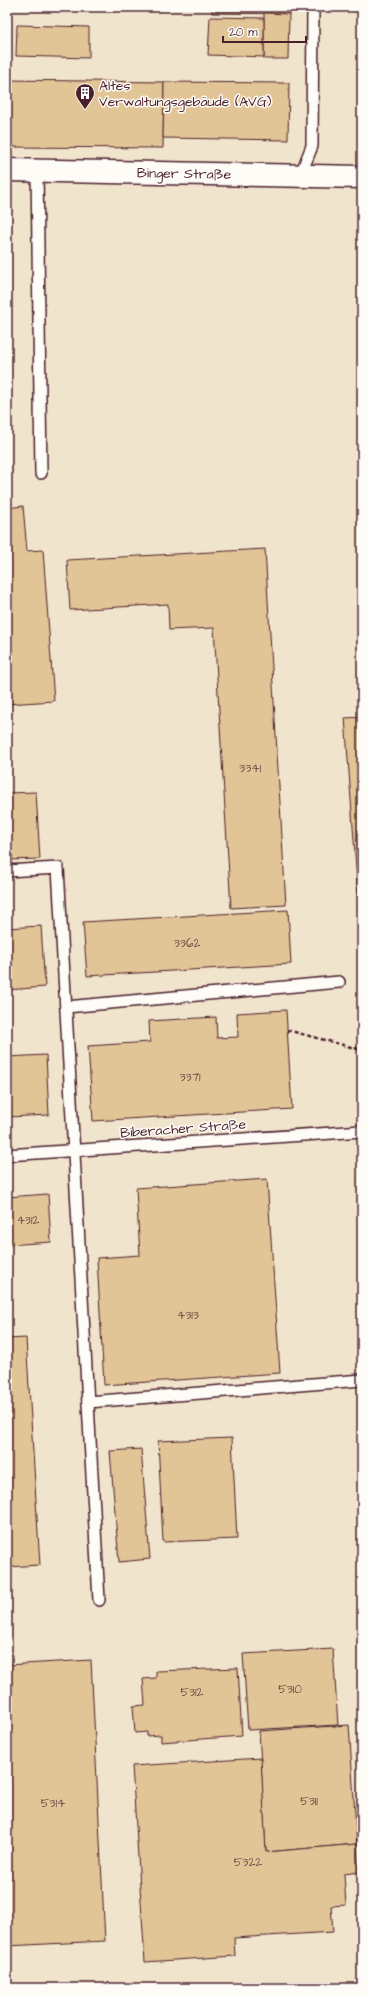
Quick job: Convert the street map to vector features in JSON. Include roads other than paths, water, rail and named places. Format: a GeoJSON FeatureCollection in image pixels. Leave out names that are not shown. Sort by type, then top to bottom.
{"type":"FeatureCollection","features":[{"type":"Feature","properties":{"kind":"street","name":"Binger Straße"},"geometry":{"type":"LineString","coordinates":[[7,170],[362,177]]}},
{"type":"Feature","properties":{"kind":"lane"},"geometry":{"type":"LineString","coordinates":[[300,176],[312,146],[313,7]]}},
{"type":"Feature","properties":{"kind":"lane"},"geometry":{"type":"LineString","coordinates":[[37,170],[41,473]]}},
{"type":"Feature","properties":{"kind":"lane"},"geometry":{"type":"LineString","coordinates":[[7,871],[58,868],[75,1150],[99,1600]]}},
{"type":"Feature","properties":{"kind":"lane"},"geometry":{"type":"LineString","coordinates":[[66,1007],[339,982]]}},
{"type":"Feature","properties":{"kind":"lane","name":"Biberacher Straße"},"geometry":{"type":"LineString","coordinates":[[7,1155],[362,1131]]}},
{"type":"Feature","properties":{"kind":"lane"},"geometry":{"type":"LineString","coordinates":[[88,1402],[362,1380]]}},
{"type":"Feature","properties":{"kind":"place","name":"Altes Verwaltungsgebäude (AVG)"},"geometry":{"type":"Point","coordinates":[85,110]}}]}
